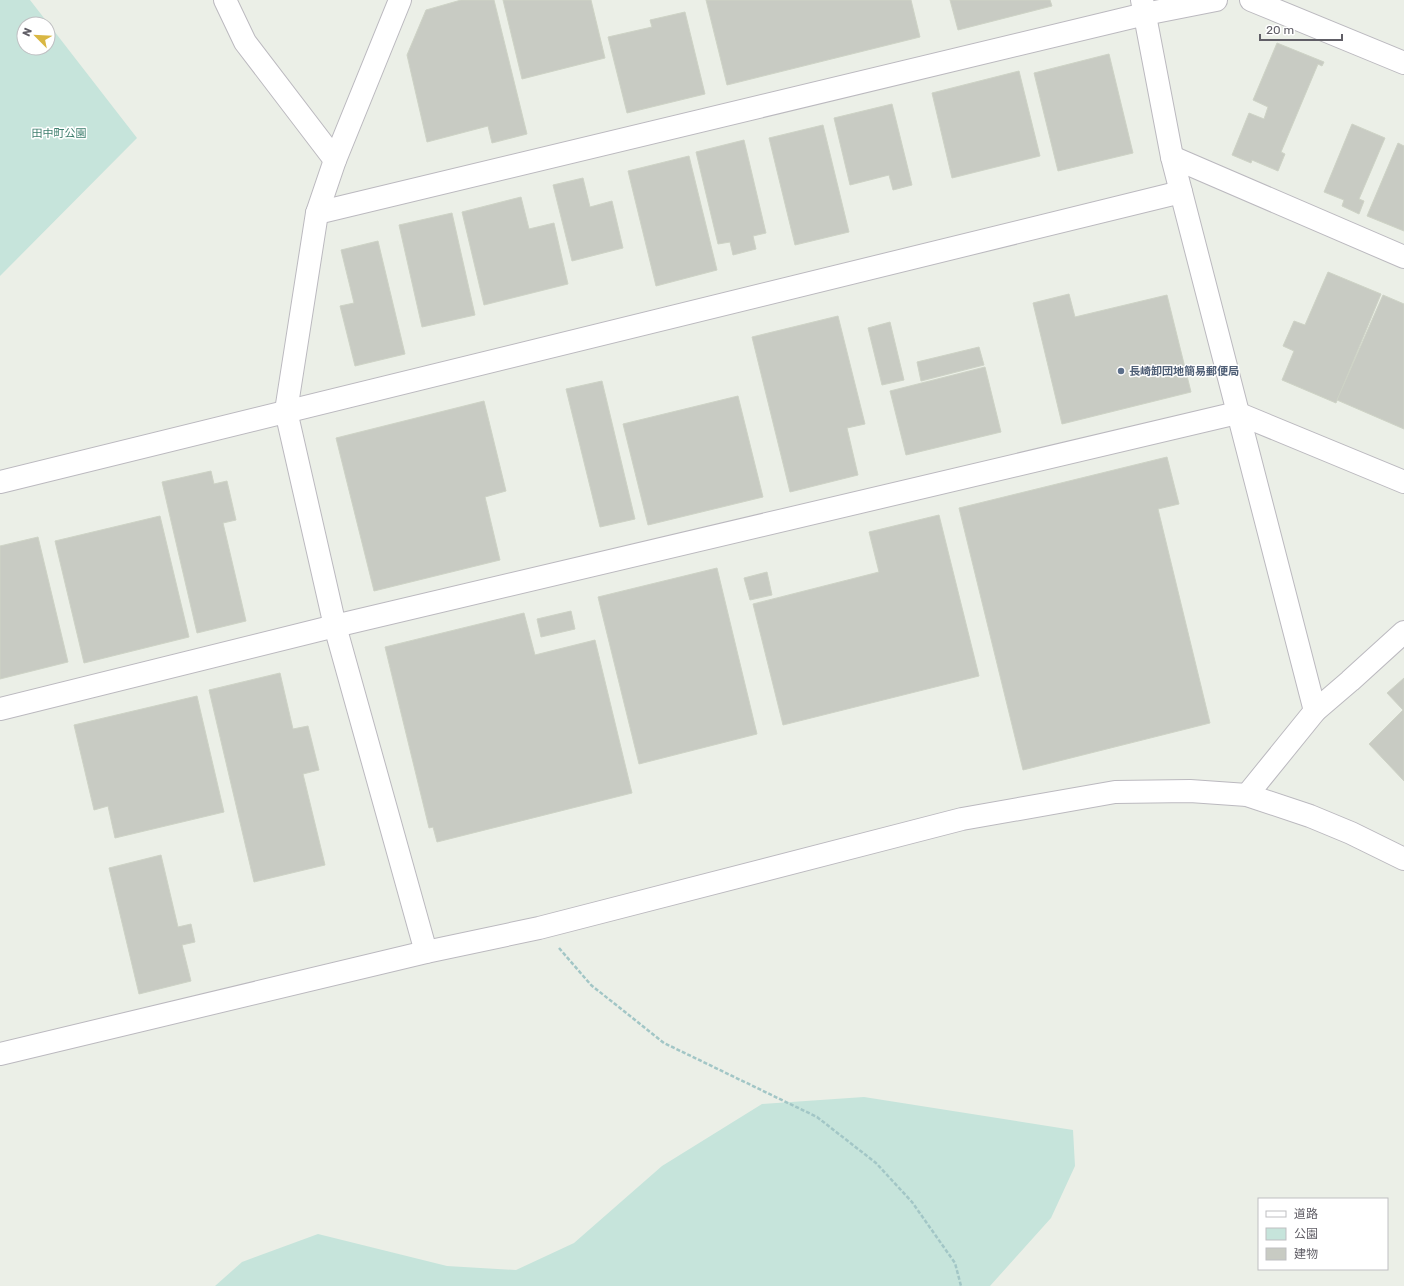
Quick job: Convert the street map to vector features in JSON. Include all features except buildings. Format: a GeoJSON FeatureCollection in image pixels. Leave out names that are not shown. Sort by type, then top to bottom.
{"type":"FeatureCollection","features":[{"type":"Feature","properties":{"kind":"street"},"geometry":{"type":"LineString","coordinates":[[225,0],[245,42],[335,160]]}},
{"type":"Feature","properties":{"kind":"street"},"geometry":{"type":"LineString","coordinates":[[400,0],[335,160],[317,213],[286,411],[335,626],[426,952]]}},
{"type":"Feature","properties":{"kind":"street"},"geometry":{"type":"LineString","coordinates":[[317,213],[1143,7],[1216,0]]}},
{"type":"Feature","properties":{"kind":"street"},"geometry":{"type":"LineString","coordinates":[[1251,0],[1404,63]]}},
{"type":"Feature","properties":{"kind":"street"},"geometry":{"type":"LineString","coordinates":[[1143,7],[1172,157],[1315,711]]}},
{"type":"Feature","properties":{"kind":"street"},"geometry":{"type":"LineString","coordinates":[[1172,157],[1404,257]]}},
{"type":"Feature","properties":{"kind":"street"},"geometry":{"type":"LineString","coordinates":[[0,482],[1181,192]]}},
{"type":"Feature","properties":{"kind":"street"},"geometry":{"type":"LineString","coordinates":[[0,709],[335,626],[1237,413],[1404,482]]}},
{"type":"Feature","properties":{"kind":"street"},"geometry":{"type":"LineString","coordinates":[[1247,795],[1315,711],[1350,682],[1404,632]]}},
{"type":"Feature","properties":{"kind":"street"},"geometry":{"type":"LineString","coordinates":[[0,1054],[426,952],[539,928],[962,819],[1115,792],[1190,791],[1247,795],[1310,816],[1351,833],[1404,859]]}},
{"type":"Feature","properties":{"kind":"path"},"geometry":{"type":"LineString","coordinates":[[564,954],[591,985],[664,1043],[817,1117],[876,1163],[912,1202],[955,1263],[961,1286]]}},
{"type":"Feature","properties":{"kind":"green space","name":"田中町公園"},"geometry":{"type":"Polygon","coordinates":[[[0,0],[30,0],[42,16],[16,16],[16,56],[56,56],[56,34],[137,138],[0,276],[0,0]]]}},
{"type":"Feature","properties":{"kind":"green space"},"geometry":{"type":"Polygon","coordinates":[[[864,1097],[1073,1130],[1075,1166],[1051,1218],[990,1286],[215,1286],[242,1262],[318,1234],[447,1266],[516,1270],[574,1243],[662,1166],[762,1104],[864,1097]]]}},
{"type":"Feature","properties":{"kind":"place","name":"長崎卸団地簡易郵便局"},"geometry":{"type":"Point","coordinates":[1121,371]}}]}
